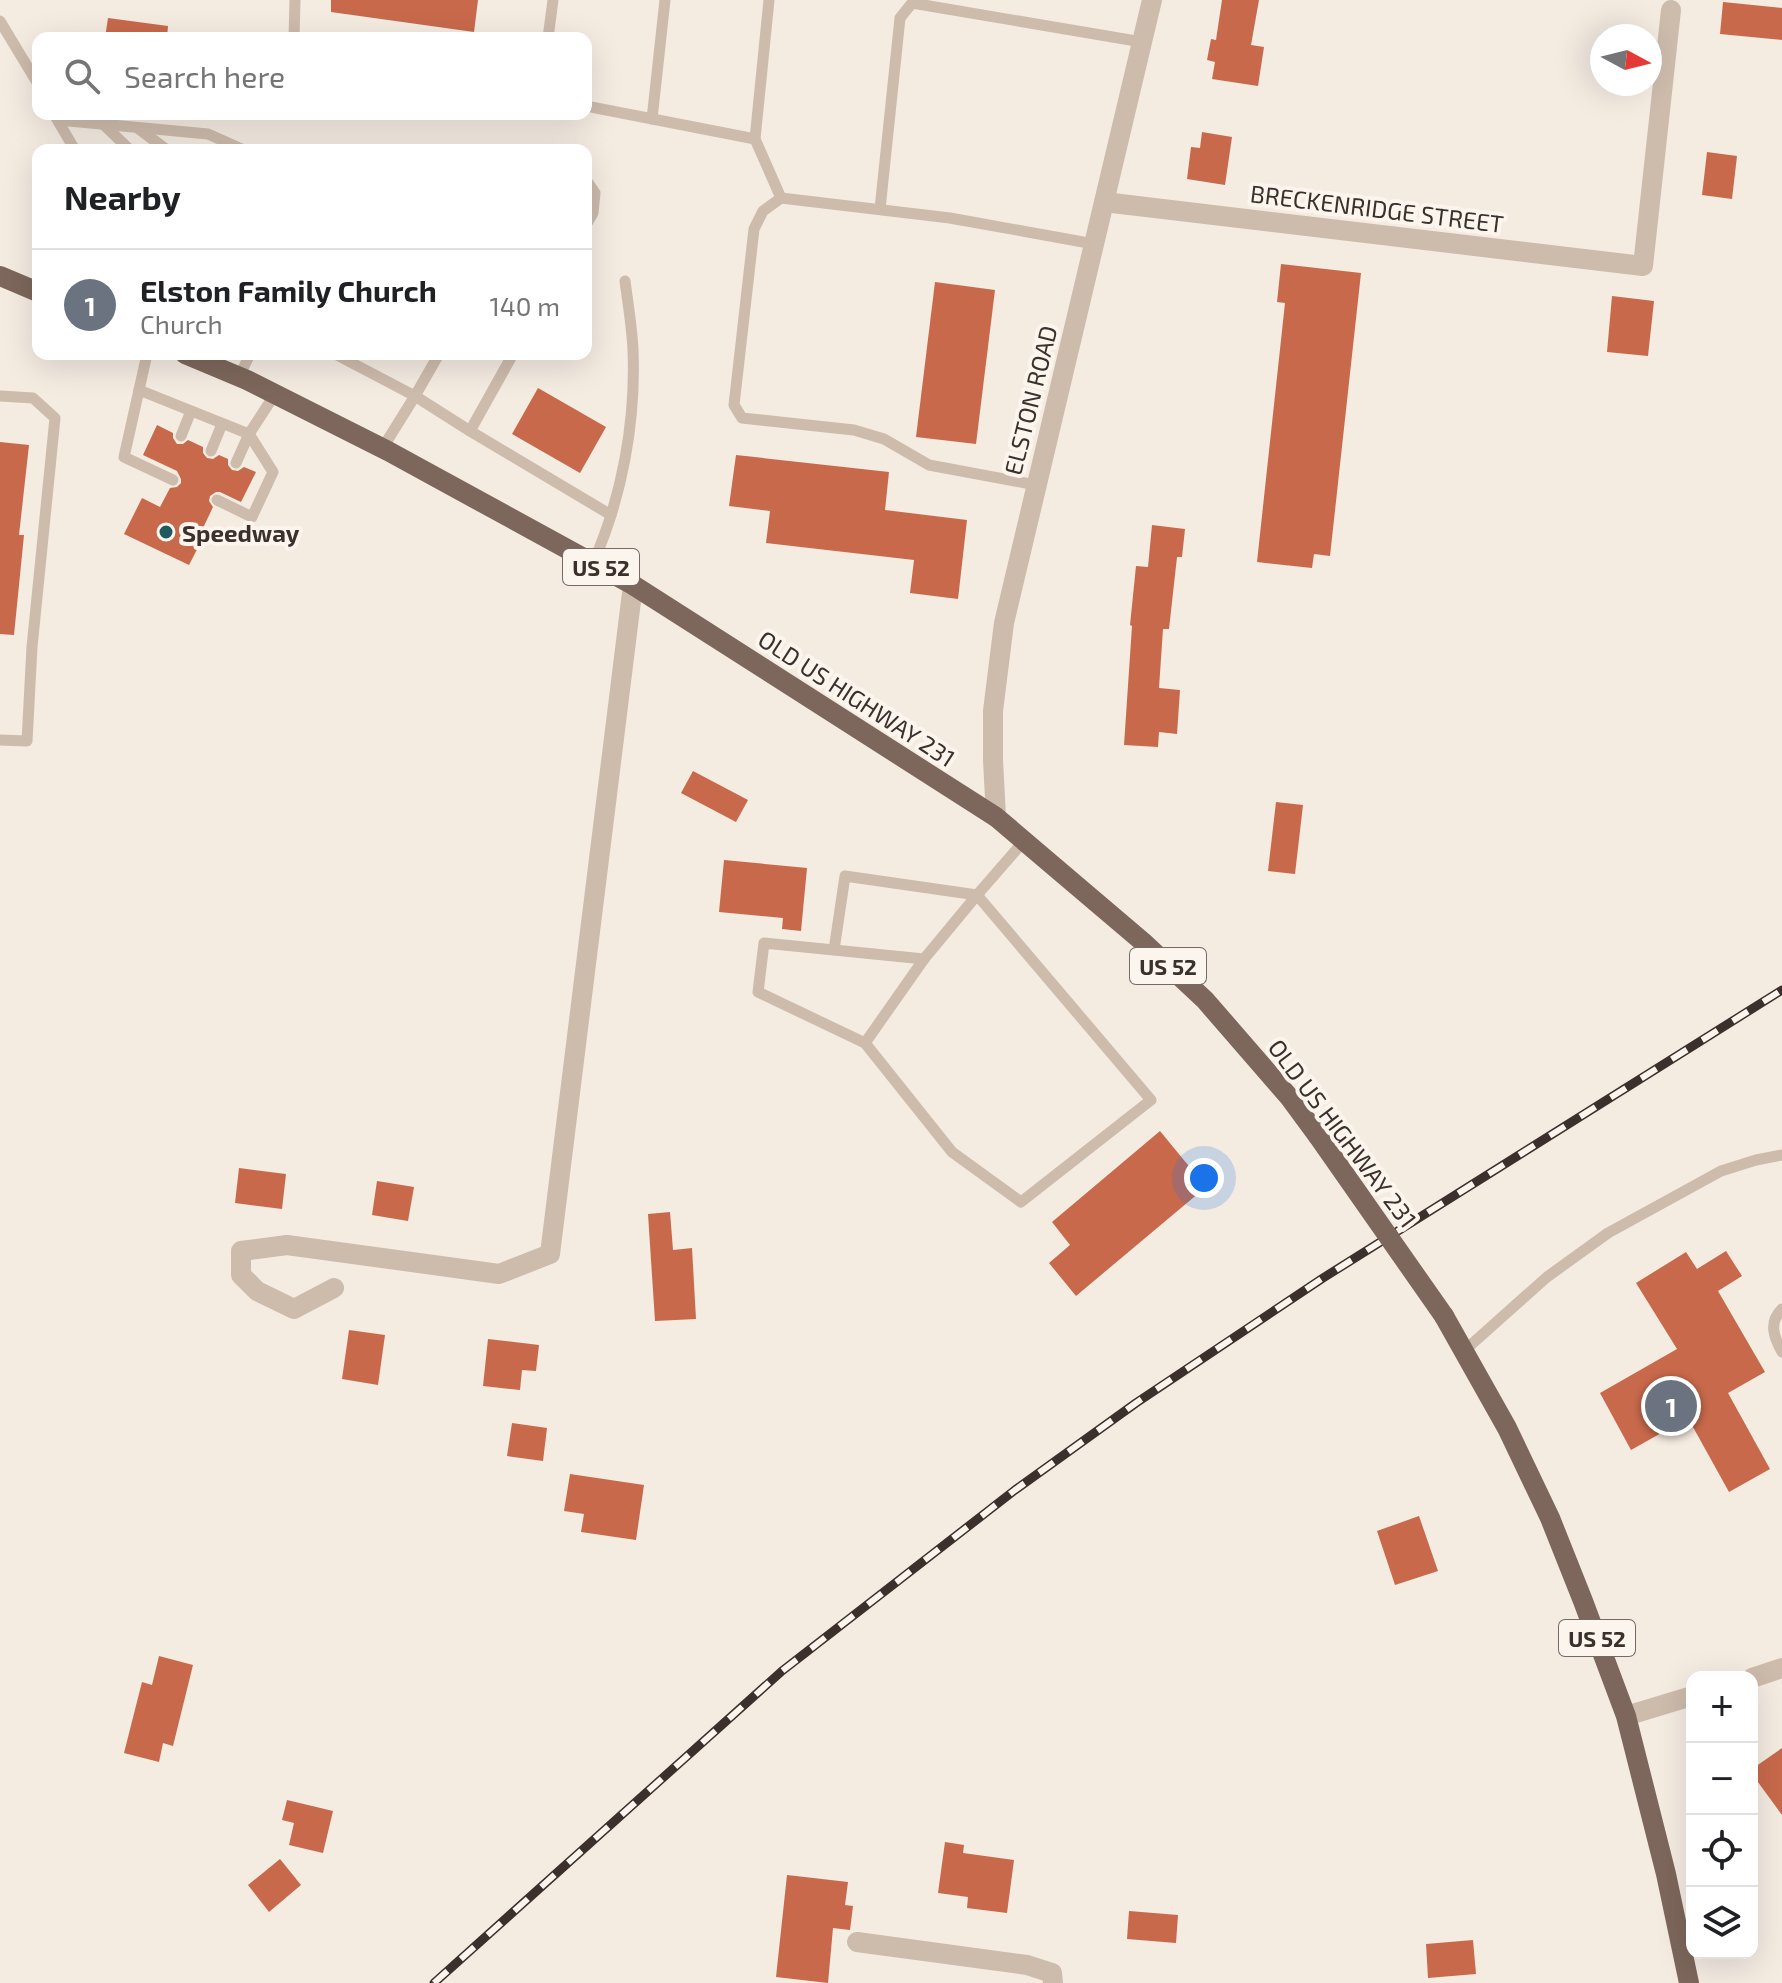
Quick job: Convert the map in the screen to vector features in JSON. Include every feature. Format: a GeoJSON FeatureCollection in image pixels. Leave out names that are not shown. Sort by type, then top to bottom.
{"type":"FeatureCollection","features":[{"type":"Feature","properties":{"kind":"main road"},"geometry":{"type":"LineString","coordinates":[[0,276],[32,289]]}},
{"type":"Feature","properties":{"kind":"main road","name":"OLD US HIGHWAY 231"},"geometry":{"type":"LineString","coordinates":[[199,360],[275,394],[382,449],[633,585],[996,817],[1143,942],[1205,1000],[1290,1098],[1318,1136],[1444,1316],[1507,1428],[1550,1518],[1626,1716],[1666,1874],[1689,1983]]}},
{"type":"Feature","properties":{"kind":"street","name":"ELSTON ROAD"},"geometry":{"type":"LineString","coordinates":[[996,817],[993,711],[1004,623],[1152,0]]}},
{"type":"Feature","properties":{"kind":"street","name":"BRECKENRIDGE STREET"},"geometry":{"type":"LineString","coordinates":[[1104,202],[1643,266],[1671,10]]}},
{"type":"Feature","properties":{"kind":"street"},"geometry":{"type":"LineString","coordinates":[[334,1288],[294,1309],[257,1291],[241,1275],[241,1251],[287,1245],[499,1274],[550,1254],[633,585]]}},
{"type":"Feature","properties":{"kind":"street"},"geometry":{"type":"LineString","coordinates":[[1758,1676],[1782,1668]]}},
{"type":"Feature","properties":{"kind":"street"},"geometry":{"type":"LineString","coordinates":[[1626,1716],[1686,1698]]}},
{"type":"Feature","properties":{"kind":"street"},"geometry":{"type":"LineString","coordinates":[[857,1942],[1027,1965],[1052,1973],[1053,1983]]}},
{"type":"Feature","properties":{"kind":"lane"},"geometry":{"type":"LineString","coordinates":[[294,32],[295,0]]}},
{"type":"Feature","properties":{"kind":"lane"},"geometry":{"type":"LineString","coordinates":[[549,32],[553,0]]}},
{"type":"Feature","properties":{"kind":"lane"},"geometry":{"type":"LineString","coordinates":[[652,119],[665,0]]}},
{"type":"Feature","properties":{"kind":"lane"},"geometry":{"type":"LineString","coordinates":[[769,0],[755,139],[781,198]]}},
{"type":"Feature","properties":{"kind":"lane"},"geometry":{"type":"LineString","coordinates":[[880,209],[900,18],[912,3],[1142,42]]}},
{"type":"Feature","properties":{"kind":"lane"},"geometry":{"type":"LineString","coordinates":[[0,21],[32,74]]}},
{"type":"Feature","properties":{"kind":"lane"},"geometry":{"type":"LineString","coordinates":[[592,107],[755,139]]}},
{"type":"Feature","properties":{"kind":"lane"},"geometry":{"type":"LineString","coordinates":[[58,120],[72,144]]}},
{"type":"Feature","properties":{"kind":"lane"},"geometry":{"type":"LineString","coordinates":[[76,120],[208,134],[230,144]]}},
{"type":"Feature","properties":{"kind":"lane"},"geometry":{"type":"LineString","coordinates":[[103,124],[124,144]]}},
{"type":"Feature","properties":{"kind":"lane"},"geometry":{"type":"LineString","coordinates":[[137,127],[159,144]]}},
{"type":"Feature","properties":{"kind":"lane"},"geometry":{"type":"LineString","coordinates":[[592,189],[595,193],[592,215]]}},
{"type":"Feature","properties":{"kind":"lane"},"geometry":{"type":"LineString","coordinates":[[1036,485],[929,465],[884,439],[854,430],[742,418],[734,405],[754,229],[763,211],[781,198],[950,218],[1094,244]]}},
{"type":"Feature","properties":{"kind":"lane"},"geometry":{"type":"LineString","coordinates":[[593,563],[607,530],[626,454],[633,349],[625,281]]}},
{"type":"Feature","properties":{"kind":"lane"},"geometry":{"type":"LineString","coordinates":[[146,360],[124,457],[167,473]]}},
{"type":"Feature","properties":{"kind":"lane"},"geometry":{"type":"LineString","coordinates":[[239,377],[247,360]]}},
{"type":"Feature","properties":{"kind":"lane"},"geometry":{"type":"LineString","coordinates":[[346,360],[415,396],[611,515]]}},
{"type":"Feature","properties":{"kind":"lane"},"geometry":{"type":"LineString","coordinates":[[382,449],[436,360]]}},
{"type":"Feature","properties":{"kind":"lane"},"geometry":{"type":"LineString","coordinates":[[470,431],[510,360]]}},
{"type":"Feature","properties":{"kind":"lane"},"geometry":{"type":"LineString","coordinates":[[139,390],[249,434],[273,472],[252,517],[220,498]]}},
{"type":"Feature","properties":{"kind":"lane"},"geometry":{"type":"LineString","coordinates":[[236,463],[249,434],[275,394]]}},
{"type":"Feature","properties":{"kind":"lane"},"geometry":{"type":"LineString","coordinates":[[0,396],[33,398],[55,418],[32,647],[27,741],[0,740]]}},
{"type":"Feature","properties":{"kind":"lane"},"geometry":{"type":"LineString","coordinates":[[181,436],[191,411]]}},
{"type":"Feature","properties":{"kind":"lane"},"geometry":{"type":"LineString","coordinates":[[211,451],[222,424]]}},
{"type":"Feature","properties":{"kind":"lane"},"geometry":{"type":"LineString","coordinates":[[865,1043],[924,959],[1024,841]]}},
{"type":"Feature","properties":{"kind":"lane"},"geometry":{"type":"LineString","coordinates":[[834,950],[845,876],[977,895],[1151,1100],[1021,1202],[952,1152],[865,1043],[758,992],[764,943],[834,950],[924,959]]}},
{"type":"Feature","properties":{"kind":"lane"},"geometry":{"type":"LineString","coordinates":[[1464,1351],[1547,1277],[1608,1233],[1721,1171],[1782,1155]]}},
{"type":"Feature","properties":{"kind":"lane"},"geometry":{"type":"LineString","coordinates":[[1782,1309],[1774,1322],[1773,1335],[1782,1352]]}},
{"type":"Feature","properties":{"kind":"building"},"geometry":{"type":"Polygon","coordinates":[[[331,0],[478,0],[474,32],[331,12],[331,0]]]}},
{"type":"Feature","properties":{"kind":"building"},"geometry":{"type":"Polygon","coordinates":[[[1222,0],[1259,0],[1251,45],[1264,47],[1258,86],[1212,79],[1215,62],[1207,60],[1211,39],[1216,40],[1222,0]]]}},
{"type":"Feature","properties":{"kind":"building"},"geometry":{"type":"Polygon","coordinates":[[[1723,2],[1782,8],[1782,40],[1720,34],[1723,2]]]}},
{"type":"Feature","properties":{"kind":"building"},"geometry":{"type":"Polygon","coordinates":[[[108,18],[168,26],[168,32],[106,32],[108,18]]]}},
{"type":"Feature","properties":{"kind":"building"},"geometry":{"type":"Polygon","coordinates":[[[1202,132],[1232,137],[1225,185],[1187,179],[1191,147],[1200,148],[1202,132]]]}},
{"type":"Feature","properties":{"kind":"building"},"geometry":{"type":"Polygon","coordinates":[[[1707,152],[1737,156],[1732,199],[1702,195],[1707,152]]]}},
{"type":"Feature","properties":{"kind":"building"},"geometry":{"type":"Polygon","coordinates":[[[1281,264],[1361,273],[1330,556],[1314,554],[1312,568],[1257,562],[1285,303],[1277,302],[1281,264]]]}},
{"type":"Feature","properties":{"kind":"building"},"geometry":{"type":"Polygon","coordinates":[[[935,282],[995,290],[976,444],[916,437],[935,282]]]}},
{"type":"Feature","properties":{"kind":"building"},"geometry":{"type":"Polygon","coordinates":[[[1612,296],[1654,301],[1648,356],[1607,352],[1612,296]]]}},
{"type":"Feature","properties":{"kind":"building"},"geometry":{"type":"Polygon","coordinates":[[[538,388],[606,427],[580,473],[512,434],[538,388]]]}},
{"type":"Feature","properties":{"kind":"building"},"geometry":{"type":"Polygon","coordinates":[[[157,425],[173,433],[177,444],[188,440],[203,447],[207,458],[213,459],[219,455],[228,459],[232,470],[238,471],[244,467],[256,472],[241,502],[220,492],[210,496],[213,507],[203,528],[207,530],[189,565],[124,534],[142,498],[160,507],[170,488],[181,483],[177,471],[143,455],[157,425]]]}},
{"type":"Feature","properties":{"kind":"building"},"geometry":{"type":"Polygon","coordinates":[[[0,442],[29,445],[19,535],[24,535],[14,635],[0,634],[0,442]]]}},
{"type":"Feature","properties":{"kind":"building"},"geometry":{"type":"Polygon","coordinates":[[[736,455],[889,472],[885,510],[967,520],[958,599],[910,593],[914,560],[766,543],[770,511],[729,506],[736,455]]]}},
{"type":"Feature","properties":{"kind":"building"},"geometry":{"type":"Polygon","coordinates":[[[1152,525],[1185,529],[1182,557],[1177,557],[1169,629],[1163,629],[1159,688],[1180,690],[1177,734],[1159,732],[1158,747],[1124,745],[1136,566],[1148,567],[1152,525]]]}},
{"type":"Feature","properties":{"kind":"building"},"geometry":{"type":"Polygon","coordinates":[[[693,771],[748,800],[736,822],[681,793],[693,771]]]}},
{"type":"Feature","properties":{"kind":"building"},"geometry":{"type":"Polygon","coordinates":[[[1276,802],[1303,805],[1295,874],[1268,871],[1276,802]]]}},
{"type":"Feature","properties":{"kind":"building"},"geometry":{"type":"Polygon","coordinates":[[[724,860],[807,868],[801,931],[782,929],[783,918],[719,912],[724,860]]]}},
{"type":"Feature","properties":{"kind":"building"},"geometry":{"type":"Polygon","coordinates":[[[1160,1131],[1206,1187],[1076,1296],[1049,1263],[1070,1245],[1052,1222],[1160,1131]]]}},
{"type":"Feature","properties":{"kind":"building"},"geometry":{"type":"Polygon","coordinates":[[[239,1168],[286,1174],[282,1209],[235,1203],[239,1168]]]}},
{"type":"Feature","properties":{"kind":"building"},"geometry":{"type":"Polygon","coordinates":[[[377,1181],[414,1187],[408,1221],[372,1215],[377,1181]]]}},
{"type":"Feature","properties":{"kind":"building"},"geometry":{"type":"Polygon","coordinates":[[[670,1212],[673,1250],[692,1248],[696,1319],[655,1321],[648,1214],[670,1212]]]}},
{"type":"Feature","properties":{"kind":"building"},"geometry":{"type":"Polygon","coordinates":[[[1726,1251],[1742,1276],[1718,1291],[1765,1372],[1728,1393],[1770,1469],[1729,1492],[1688,1418],[1631,1450],[1600,1393],[1677,1349],[1636,1283],[1686,1252],[1697,1269],[1726,1251]]]}},
{"type":"Feature","properties":{"kind":"building"},"geometry":{"type":"Polygon","coordinates":[[[349,1330],[385,1335],[378,1385],[342,1379],[349,1330]]]}},
{"type":"Feature","properties":{"kind":"building"},"geometry":{"type":"Polygon","coordinates":[[[488,1339],[539,1345],[536,1371],[522,1370],[520,1390],[483,1386],[488,1339]]]}},
{"type":"Feature","properties":{"kind":"building"},"geometry":{"type":"Polygon","coordinates":[[[512,1423],[547,1428],[543,1461],[507,1456],[512,1423]]]}},
{"type":"Feature","properties":{"kind":"building"},"geometry":{"type":"Polygon","coordinates":[[[570,1474],[644,1485],[636,1540],[581,1532],[584,1514],[564,1511],[570,1474]]]}},
{"type":"Feature","properties":{"kind":"building"},"geometry":{"type":"Polygon","coordinates":[[[1419,1516],[1438,1571],[1395,1585],[1377,1531],[1419,1516]]]}},
{"type":"Feature","properties":{"kind":"building"},"geometry":{"type":"Polygon","coordinates":[[[159,1656],[193,1665],[173,1746],[163,1743],[159,1762],[124,1753],[142,1682],[152,1685],[159,1656]]]}},
{"type":"Feature","properties":{"kind":"building"},"geometry":{"type":"Polygon","coordinates":[[[1782,1748],[1782,1815],[1758,1782],[1758,1765],[1782,1748]]]}},
{"type":"Feature","properties":{"kind":"building"},"geometry":{"type":"Polygon","coordinates":[[[287,1800],[333,1811],[323,1853],[289,1845],[294,1823],[282,1820],[287,1800]]]}},
{"type":"Feature","properties":{"kind":"building"},"geometry":{"type":"Polygon","coordinates":[[[945,1842],[964,1845],[963,1853],[1014,1860],[1007,1913],[967,1908],[968,1897],[938,1893],[945,1842]]]}},
{"type":"Feature","properties":{"kind":"building"},"geometry":{"type":"Polygon","coordinates":[[[280,1859],[301,1885],[269,1912],[248,1885],[280,1859]]]}},
{"type":"Feature","properties":{"kind":"building"},"geometry":{"type":"Polygon","coordinates":[[[787,1875],[848,1882],[845,1905],[853,1906],[850,1930],[833,1928],[828,1983],[776,1977],[787,1875]]]}},
{"type":"Feature","properties":{"kind":"building"},"geometry":{"type":"Polygon","coordinates":[[[1129,1911],[1178,1915],[1176,1943],[1127,1939],[1129,1911]]]}},
{"type":"Feature","properties":{"kind":"building"},"geometry":{"type":"Polygon","coordinates":[[[1473,1940],[1476,1974],[1428,1978],[1426,1944],[1473,1940]]]}},
{"type":"Feature","properties":{"kind":"railway"},"geometry":{"type":"LineString","coordinates":[[434,1983],[782,1671],[1015,1490],[1136,1403],[1323,1278],[1782,990]]}},
{"type":"Feature","properties":{"kind":"place","name":"Speedway"},"geometry":{"type":"Point","coordinates":[166,532]}},
{"type":"Feature","properties":{"kind":"place","name":"Elston Family Church"},"geometry":{"type":"Point","coordinates":[1671,1406]}}]}
